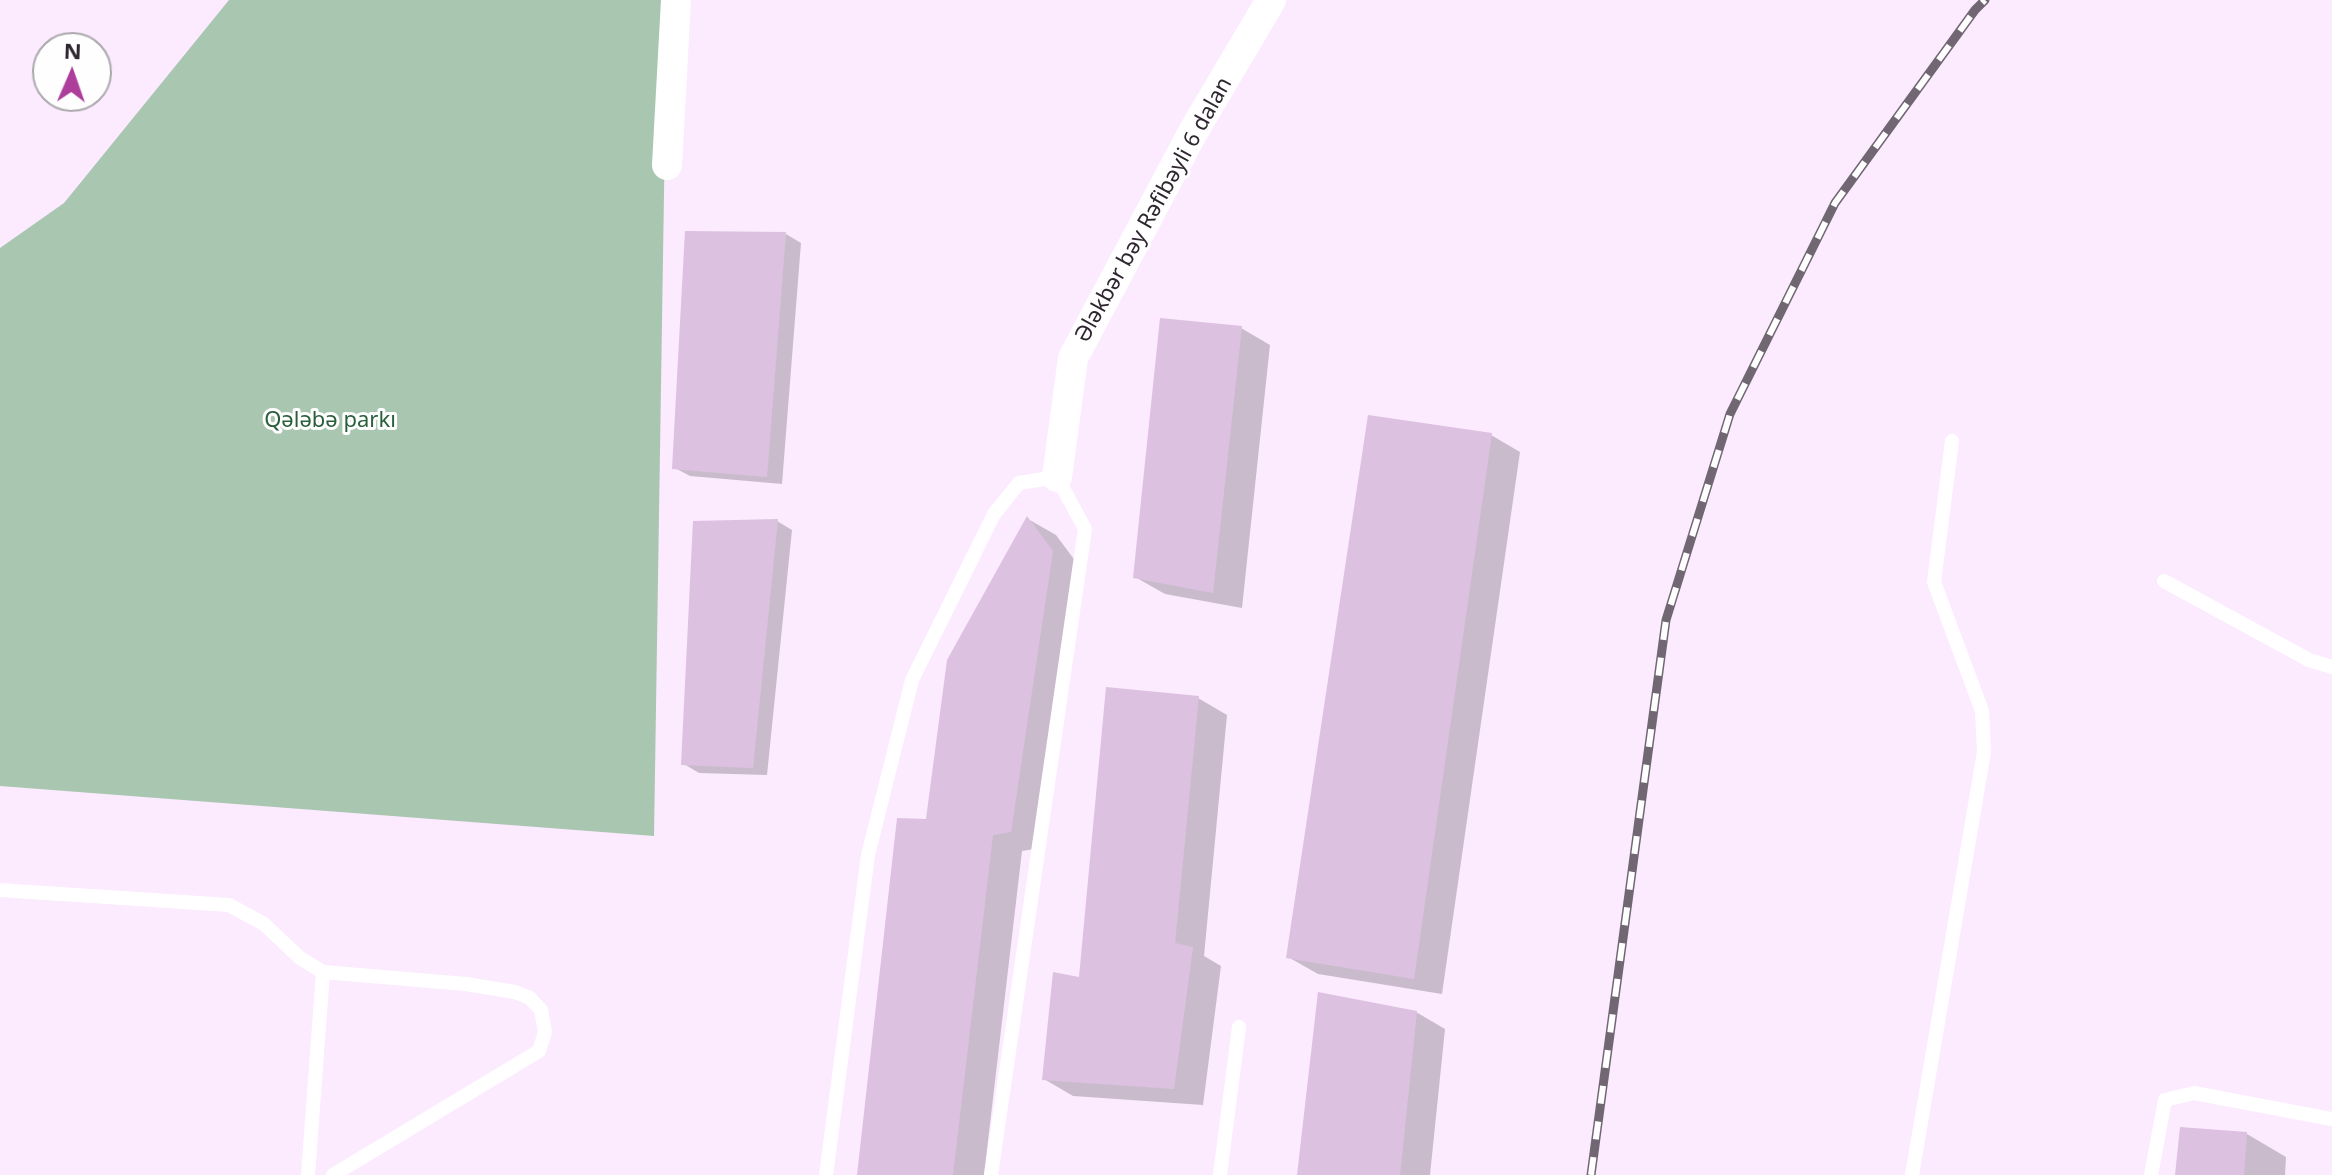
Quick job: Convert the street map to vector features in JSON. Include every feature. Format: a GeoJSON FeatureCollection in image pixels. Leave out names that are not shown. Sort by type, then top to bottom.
{"type":"FeatureCollection","features":[{"type":"Feature","properties":{"kind":"street"},"geometry":{"type":"LineString","coordinates":[[667,165],[676,0]]}},
{"type":"Feature","properties":{"kind":"street","name":"Ələkbər bəy Rəfibəyli 6 dalan"},"geometry":{"type":"LineString","coordinates":[[1057,477],[1073,358],[1193,132],[1271,0]]}},
{"type":"Feature","properties":{"kind":"lane"},"geometry":{"type":"LineString","coordinates":[[1912,1175],[1984,752],[1982,711],[1934,582],[1952,441]]}},
{"type":"Feature","properties":{"kind":"lane"},"geometry":{"type":"LineString","coordinates":[[826,1175],[868,855],[912,680],[994,514],[1019,483],[1057,477],[1085,529],[991,1175]]}},
{"type":"Feature","properties":{"kind":"lane"},"geometry":{"type":"LineString","coordinates":[[2164,581],[2309,660],[2332,667]]}},
{"type":"Feature","properties":{"kind":"lane"},"geometry":{"type":"LineString","coordinates":[[0,890],[229,905],[264,924],[300,958],[323,972],[466,984],[515,992],[530,998],[541,1010],[545,1032],[539,1051],[333,1175]]}},
{"type":"Feature","properties":{"kind":"lane"},"geometry":{"type":"LineString","coordinates":[[308,1175],[323,972]]}},
{"type":"Feature","properties":{"kind":"lane"},"geometry":{"type":"LineString","coordinates":[[1220,1175],[1239,1027]]}},
{"type":"Feature","properties":{"kind":"lane"},"geometry":{"type":"LineString","coordinates":[[2151,1175],[2165,1100],[2194,1093],[2332,1119]]}},
{"type":"Feature","properties":{"kind":"green space","name":"Qələbə parkı"},"geometry":{"type":"Polygon","coordinates":[[[229,0],[667,0],[654,836],[0,786],[0,248],[64,203],[229,0]]]}},
{"type":"Feature","properties":{"kind":"building"},"geometry":{"type":"Polygon","coordinates":[[[685,231],[786,232],[767,477],[672,469],[685,231]]]}},
{"type":"Feature","properties":{"kind":"building"},"geometry":{"type":"Polygon","coordinates":[[[1160,318],[1242,326],[1213,593],[1133,578],[1160,318]]]}},
{"type":"Feature","properties":{"kind":"building"},"geometry":{"type":"Polygon","coordinates":[[[1368,415],[1492,433],[1414,979],[1286,958],[1368,415]]]}},
{"type":"Feature","properties":{"kind":"building"},"geometry":{"type":"Polygon","coordinates":[[[1027,516],[1053,551],[1011,832],[993,835],[953,1175],[857,1175],[897,818],[926,819],[947,660],[1027,516]]]}},
{"type":"Feature","properties":{"kind":"building"},"geometry":{"type":"Polygon","coordinates":[[[778,519],[753,768],[681,765],[693,521],[778,519]]]}},
{"type":"Feature","properties":{"kind":"building"},"geometry":{"type":"Polygon","coordinates":[[[1106,687],[1199,696],[1175,943],[1193,947],[1174,1089],[1042,1080],[1053,972],[1079,977],[1106,687]]]}},
{"type":"Feature","properties":{"kind":"building"},"geometry":{"type":"Polygon","coordinates":[[[1318,992],[1417,1011],[1400,1175],[1297,1175],[1318,992]]]}},
{"type":"Feature","properties":{"kind":"building"},"geometry":{"type":"Polygon","coordinates":[[[2180,1127],[2247,1132],[2244,1175],[2175,1175],[2180,1127]]]}},
{"type":"Feature","properties":{"kind":"railway"},"geometry":{"type":"LineString","coordinates":[[1591,1175],[1666,620],[1730,414],[1835,203],[1985,0]]}}]}
